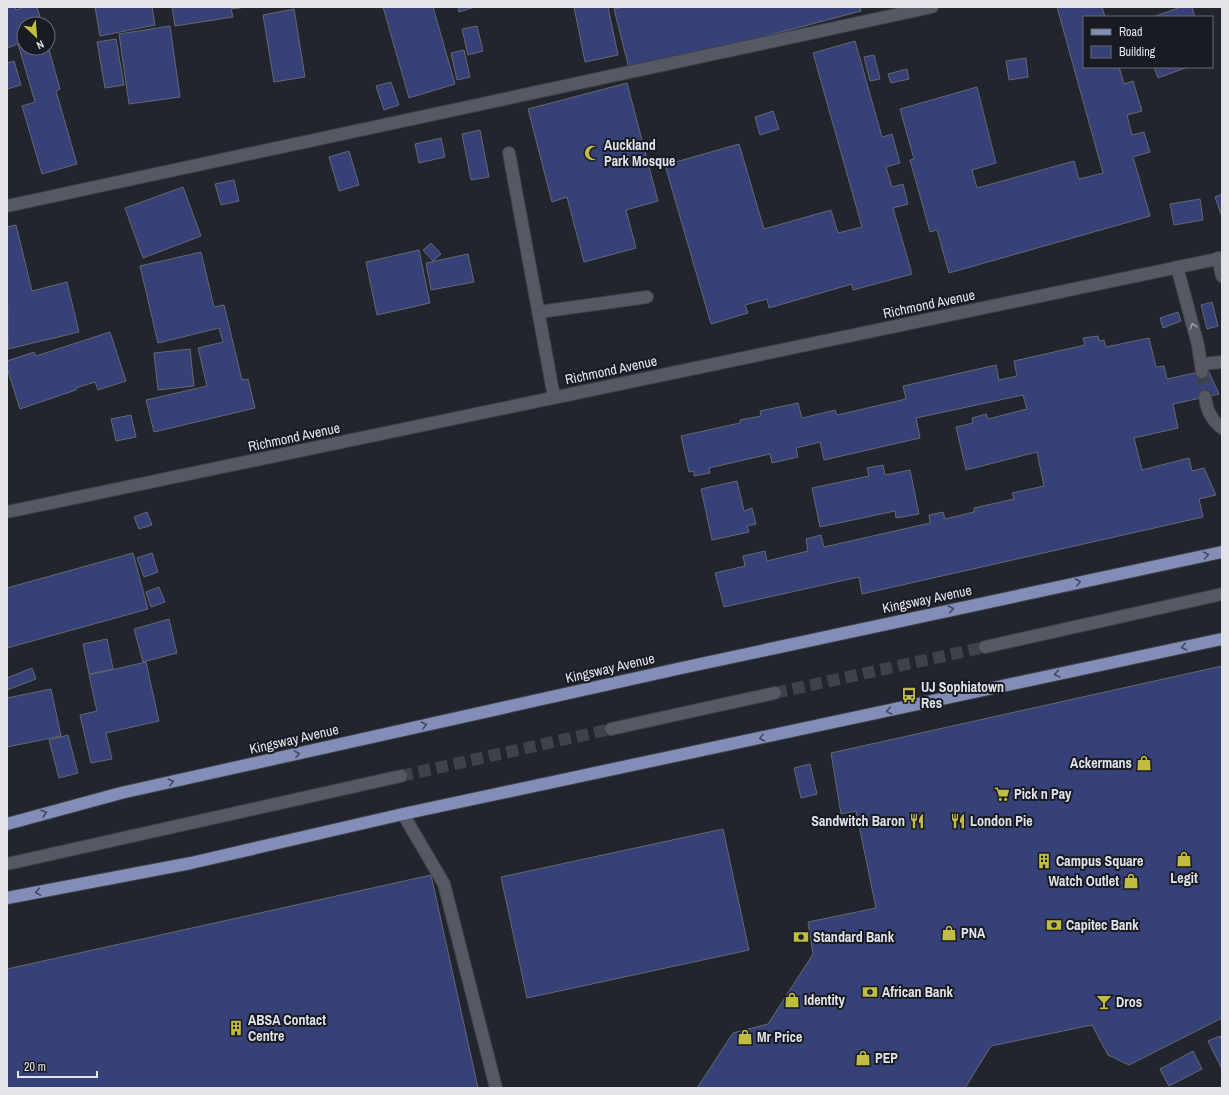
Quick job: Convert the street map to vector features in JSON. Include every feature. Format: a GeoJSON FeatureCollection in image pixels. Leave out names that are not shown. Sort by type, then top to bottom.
{"type":"FeatureCollection","features":[{"type":"Feature","properties":{"kind":"main road","name":"Kingsway Avenue"},"geometry":{"type":"LineString","coordinates":[[7,824],[121,793],[685,667],[1222,552]]}},
{"type":"Feature","properties":{"kind":"main road"},"geometry":{"type":"LineString","coordinates":[[7,898],[191,862],[403,814],[1222,639]]}},
{"type":"Feature","properties":{"kind":"street"},"geometry":{"type":"LineString","coordinates":[[7,206],[932,7]]}},
{"type":"Feature","properties":{"kind":"street"},"geometry":{"type":"LineString","coordinates":[[509,153],[554,397]]}},
{"type":"Feature","properties":{"kind":"street"},"geometry":{"type":"LineString","coordinates":[[1220,258],[1222,276]]}},
{"type":"Feature","properties":{"kind":"street","name":"Richmond Avenue"},"geometry":{"type":"LineString","coordinates":[[7,512],[1220,258]]}},
{"type":"Feature","properties":{"kind":"street"},"geometry":{"type":"LineString","coordinates":[[1177,267],[1198,345],[1201,368],[1222,362]]}},
{"type":"Feature","properties":{"kind":"street"},"geometry":{"type":"LineString","coordinates":[[539,312],[647,296]]}},
{"type":"Feature","properties":{"kind":"street"},"geometry":{"type":"LineString","coordinates":[[1205,397],[1207,409],[1217,425],[1222,428]]}},
{"type":"Feature","properties":{"kind":"street"},"geometry":{"type":"LineString","coordinates":[[985,646],[1222,594]]}},
{"type":"Feature","properties":{"kind":"street"},"geometry":{"type":"LineString","coordinates":[[611,729],[775,693]]}},
{"type":"Feature","properties":{"kind":"street"},"geometry":{"type":"LineString","coordinates":[[7,864],[401,776]]}},
{"type":"Feature","properties":{"kind":"street"},"geometry":{"type":"LineString","coordinates":[[403,814],[446,889],[496,1088]]}},
{"type":"Feature","properties":{"kind":"building"},"geometry":{"type":"Polygon","coordinates":[[[7,7],[15,7],[16,10],[25,7],[37,7],[40,16],[16,16],[16,45],[7,48],[7,7]]]}},
{"type":"Feature","properties":{"kind":"building"},"geometry":{"type":"Polygon","coordinates":[[[95,7],[152,7],[155,25],[100,36],[95,7]]]}},
{"type":"Feature","properties":{"kind":"building"},"geometry":{"type":"Polygon","coordinates":[[[172,7],[247,7],[231,9],[233,17],[175,26],[172,7]]]}},
{"type":"Feature","properties":{"kind":"building"},"geometry":{"type":"Polygon","coordinates":[[[383,7],[433,7],[455,84],[409,98],[383,7]]]}},
{"type":"Feature","properties":{"kind":"building"},"geometry":{"type":"Polygon","coordinates":[[[458,7],[475,7],[459,12],[458,7]]]}},
{"type":"Feature","properties":{"kind":"building"},"geometry":{"type":"Polygon","coordinates":[[[574,7],[608,7],[618,55],[585,62],[574,7]]]}},
{"type":"Feature","properties":{"kind":"building"},"geometry":{"type":"Polygon","coordinates":[[[623,7],[860,7],[861,11],[630,72],[614,9],[623,7]]]}},
{"type":"Feature","properties":{"kind":"building"},"geometry":{"type":"Polygon","coordinates":[[[1057,7],[1102,7],[1105,16],[1083,16],[1083,68],[1119,68],[1124,84],[1133,81],[1142,111],[1127,115],[1132,135],[1144,132],[1150,152],[1133,157],[1150,216],[949,273],[937,230],[930,232],[910,160],[914,159],[900,109],[977,87],[996,163],[972,170],[977,188],[1074,161],[1079,179],[1103,173],[1057,7]]]}},
{"type":"Feature","properties":{"kind":"building"},"geometry":{"type":"Polygon","coordinates":[[[1181,7],[1192,7],[1195,16],[1156,16],[1181,7]]]}},
{"type":"Feature","properties":{"kind":"building"},"geometry":{"type":"Polygon","coordinates":[[[294,9],[305,77],[274,82],[263,15],[294,9]]]}},
{"type":"Feature","properties":{"kind":"building"},"geometry":{"type":"Polygon","coordinates":[[[170,26],[180,97],[129,104],[119,34],[170,26]]]}},
{"type":"Feature","properties":{"kind":"building"},"geometry":{"type":"Polygon","coordinates":[[[477,26],[483,51],[468,55],[462,29],[477,26]]]}},
{"type":"Feature","properties":{"kind":"building"},"geometry":{"type":"Polygon","coordinates":[[[116,39],[124,85],[105,88],[97,42],[116,39]]]}},
{"type":"Feature","properties":{"kind":"building"},"geometry":{"type":"Polygon","coordinates":[[[855,41],[882,137],[892,134],[900,163],[886,167],[892,187],[903,184],[908,204],[893,208],[912,274],[853,290],[852,284],[769,308],[767,299],[745,305],[748,313],[711,324],[665,165],[739,144],[764,229],[831,210],[838,233],[862,227],[813,53],[855,41]]]}},
{"type":"Feature","properties":{"kind":"building"},"geometry":{"type":"Polygon","coordinates":[[[464,50],[470,77],[457,80],[451,53],[464,50]]]}},
{"type":"Feature","properties":{"kind":"building"},"geometry":{"type":"Polygon","coordinates":[[[874,55],[880,79],[870,81],[864,57],[874,55]]]}},
{"type":"Feature","properties":{"kind":"building"},"geometry":{"type":"Polygon","coordinates":[[[22,56],[51,56],[60,89],[56,91],[77,164],[42,174],[22,106],[35,102],[22,56]]]}},
{"type":"Feature","properties":{"kind":"building"},"geometry":{"type":"Polygon","coordinates":[[[1026,58],[1028,77],[1009,80],[1006,61],[1026,58]]]}},
{"type":"Feature","properties":{"kind":"building"},"geometry":{"type":"Polygon","coordinates":[[[14,61],[21,85],[7,89],[7,63],[14,61]]]}},
{"type":"Feature","properties":{"kind":"building"},"geometry":{"type":"Polygon","coordinates":[[[1154,68],[1185,68],[1158,78],[1154,68]]]}},
{"type":"Feature","properties":{"kind":"building"},"geometry":{"type":"Polygon","coordinates":[[[907,69],[909,79],[891,83],[888,74],[907,69]]]}},
{"type":"Feature","properties":{"kind":"building"},"geometry":{"type":"Polygon","coordinates":[[[391,82],[399,105],[384,110],[376,86],[391,82]]]}},
{"type":"Feature","properties":{"kind":"building","name":"Auckland Park Mosque"},"geometry":{"type":"Polygon","coordinates":[[[627,83],[658,201],[626,210],[636,248],[584,262],[567,197],[552,202],[528,109],[627,83]]]}},
{"type":"Feature","properties":{"kind":"building"},"geometry":{"type":"Polygon","coordinates":[[[773,111],[779,129],[760,135],[755,117],[773,111]]]}},
{"type":"Feature","properties":{"kind":"building"},"geometry":{"type":"Polygon","coordinates":[[[480,130],[489,177],[471,180],[462,134],[480,130]]]}},
{"type":"Feature","properties":{"kind":"building"},"geometry":{"type":"Polygon","coordinates":[[[441,138],[445,157],[419,163],[415,144],[441,138]]]}},
{"type":"Feature","properties":{"kind":"building"},"geometry":{"type":"Polygon","coordinates":[[[349,151],[359,185],[339,191],[329,157],[349,151]]]}},
{"type":"Feature","properties":{"kind":"building"},"geometry":{"type":"Polygon","coordinates":[[[234,180],[239,201],[221,205],[215,184],[234,180]]]}},
{"type":"Feature","properties":{"kind":"building"},"geometry":{"type":"Polygon","coordinates":[[[183,187],[201,236],[143,258],[125,208],[183,187]]]}},
{"type":"Feature","properties":{"kind":"building"},"geometry":{"type":"Polygon","coordinates":[[[1222,194],[1222,217],[1215,197],[1222,194]]]}},
{"type":"Feature","properties":{"kind":"building"},"geometry":{"type":"Polygon","coordinates":[[[1200,199],[1203,220],[1174,225],[1170,204],[1200,199]]]}},
{"type":"Feature","properties":{"kind":"building"},"geometry":{"type":"Polygon","coordinates":[[[16,225],[32,291],[67,282],[79,332],[8,349],[7,227],[16,225]]]}},
{"type":"Feature","properties":{"kind":"building"},"geometry":{"type":"Polygon","coordinates":[[[431,243],[441,254],[433,261],[423,250],[431,243]]]}},
{"type":"Feature","properties":{"kind":"building"},"geometry":{"type":"Polygon","coordinates":[[[419,250],[430,303],[377,315],[366,262],[419,250]]]}},
{"type":"Feature","properties":{"kind":"building"},"geometry":{"type":"Polygon","coordinates":[[[201,252],[214,307],[224,305],[242,380],[248,379],[255,408],[154,432],[146,400],[207,386],[198,348],[223,342],[219,328],[158,343],[140,266],[201,252]]]}},
{"type":"Feature","properties":{"kind":"building"},"geometry":{"type":"Polygon","coordinates":[[[468,254],[474,282],[431,290],[426,263],[468,254]]]}},
{"type":"Feature","properties":{"kind":"building"},"geometry":{"type":"Polygon","coordinates":[[[1212,302],[1218,326],[1207,329],[1201,305],[1212,302]]]}},
{"type":"Feature","properties":{"kind":"building"},"geometry":{"type":"Polygon","coordinates":[[[1178,312],[1181,321],[1163,328],[1160,318],[1178,312]]]}},
{"type":"Feature","properties":{"kind":"building"},"geometry":{"type":"Polygon","coordinates":[[[110,332],[126,381],[98,390],[95,382],[20,409],[7,368],[7,361],[34,352],[36,356],[110,332]]]}},
{"type":"Feature","properties":{"kind":"building"},"geometry":{"type":"Polygon","coordinates":[[[1098,336],[1099,341],[1104,340],[1106,347],[1149,338],[1156,367],[1164,366],[1167,379],[1208,370],[1219,394],[1173,404],[1178,428],[1134,438],[1142,470],[1189,458],[1192,471],[1204,468],[1216,495],[1199,499],[1203,517],[862,594],[859,577],[724,607],[715,573],[745,566],[743,556],[765,551],[767,561],[808,551],[806,539],[821,535],[824,547],[930,523],[929,515],[943,512],[945,519],[974,512],[974,508],[1014,499],[1012,493],[1044,486],[1037,452],[966,470],[956,427],[973,423],[972,418],[986,414],[988,419],[1027,409],[1023,395],[916,418],[920,438],[824,460],[820,442],[796,448],[798,457],[772,463],[770,454],[709,468],[710,473],[694,476],[694,471],[689,472],[681,436],[740,423],[740,420],[761,416],[760,411],[798,403],[802,418],[835,410],[837,415],[906,399],[903,386],[996,365],[999,380],[1017,376],[1014,361],[1085,345],[1083,338],[1098,336]]]}},
{"type":"Feature","properties":{"kind":"building"},"geometry":{"type":"Polygon","coordinates":[[[190,349],[194,386],[158,390],[154,353],[190,349]]]}},
{"type":"Feature","properties":{"kind":"building"},"geometry":{"type":"Polygon","coordinates":[[[131,415],[136,437],[116,441],[111,419],[131,415]]]}},
{"type":"Feature","properties":{"kind":"building"},"geometry":{"type":"Polygon","coordinates":[[[883,465],[885,475],[910,470],[919,514],[896,518],[895,511],[820,527],[812,488],[869,476],[867,468],[883,465]]]}},
{"type":"Feature","properties":{"kind":"building"},"geometry":{"type":"Polygon","coordinates":[[[737,481],[744,511],[752,508],[756,524],[747,526],[749,532],[712,540],[701,489],[737,481]]]}},
{"type":"Feature","properties":{"kind":"building"},"geometry":{"type":"Polygon","coordinates":[[[147,512],[152,525],[139,529],[134,517],[147,512]]]}},
{"type":"Feature","properties":{"kind":"building"},"geometry":{"type":"Polygon","coordinates":[[[133,553],[148,609],[7,648],[7,588],[133,553]]]}},
{"type":"Feature","properties":{"kind":"building"},"geometry":{"type":"Polygon","coordinates":[[[152,553],[158,572],[144,577],[137,558],[152,553]]]}},
{"type":"Feature","properties":{"kind":"building"},"geometry":{"type":"Polygon","coordinates":[[[159,587],[165,602],[151,607],[146,592],[159,587]]]}},
{"type":"Feature","properties":{"kind":"building"},"geometry":{"type":"Polygon","coordinates":[[[169,619],[177,653],[143,662],[134,629],[169,619]]]}},
{"type":"Feature","properties":{"kind":"building"},"geometry":{"type":"Polygon","coordinates":[[[107,639],[113,669],[89,674],[83,644],[107,639]]]}},
{"type":"Feature","properties":{"kind":"building"},"geometry":{"type":"Polygon","coordinates":[[[146,662],[159,721],[106,733],[112,759],[91,763],[80,715],[97,711],[89,675],[146,662]]]}},
{"type":"Feature","properties":{"kind":"building","name":"Campus Square"},"geometry":{"type":"Polygon","coordinates":[[[1222,666],[1222,1018],[1129,1065],[1108,1055],[1092,1025],[991,1046],[965,1088],[697,1088],[733,1033],[768,1024],[813,954],[808,922],[876,908],[856,811],[841,814],[831,753],[1222,666]]]}},
{"type":"Feature","properties":{"kind":"building"},"geometry":{"type":"Polygon","coordinates":[[[32,668],[36,679],[7,690],[7,678],[32,668]]]}},
{"type":"Feature","properties":{"kind":"building"},"geometry":{"type":"Polygon","coordinates":[[[51,689],[61,736],[7,747],[7,698],[51,689]]]}},
{"type":"Feature","properties":{"kind":"building"},"geometry":{"type":"Polygon","coordinates":[[[68,735],[78,773],[59,778],[49,740],[68,735]]]}},
{"type":"Feature","properties":{"kind":"building"},"geometry":{"type":"Polygon","coordinates":[[[810,764],[817,794],[801,798],[794,768],[810,764]]]}},
{"type":"Feature","properties":{"kind":"building"},"geometry":{"type":"Polygon","coordinates":[[[723,829],[749,950],[527,998],[501,877],[723,829]]]}},
{"type":"Feature","properties":{"kind":"building","name":"ABSA Contact Centre"},"geometry":{"type":"Polygon","coordinates":[[[431,875],[478,1088],[7,1088],[7,969],[431,875]]]}},
{"type":"Feature","properties":{"kind":"building"},"geometry":{"type":"Polygon","coordinates":[[[1220,1036],[1222,1041],[1222,1069],[1208,1041],[1220,1036]]]}},
{"type":"Feature","properties":{"kind":"building"},"geometry":{"type":"Polygon","coordinates":[[[1193,1051],[1202,1069],[1169,1086],[1160,1069],[1193,1051]]]}},
{"type":"Feature","properties":{"kind":"tunnel"},"geometry":{"type":"LineString","coordinates":[[1202,372],[1205,397]]}},
{"type":"Feature","properties":{"kind":"tunnel"},"geometry":{"type":"LineString","coordinates":[[775,693],[985,647]]}},
{"type":"Feature","properties":{"kind":"tunnel"},"geometry":{"type":"LineString","coordinates":[[401,776],[611,729]]}},
{"type":"Feature","properties":{"kind":"place","name":"Auckland Park Mosque"},"geometry":{"type":"Point","coordinates":[592,153]}},
{"type":"Feature","properties":{"kind":"place","name":"UJ Sophiatown Res"},"geometry":{"type":"Point","coordinates":[909,695]}},
{"type":"Feature","properties":{"kind":"place","name":"Ackermans"},"geometry":{"type":"Point","coordinates":[1144,763]}},
{"type":"Feature","properties":{"kind":"place","name":"Pick n Pay"},"geometry":{"type":"Point","coordinates":[1002,794]}},
{"type":"Feature","properties":{"kind":"place","name":"Sandwitch Baron"},"geometry":{"type":"Point","coordinates":[917,821]}},
{"type":"Feature","properties":{"kind":"place","name":"London Pie"},"geometry":{"type":"Point","coordinates":[958,821]}},
{"type":"Feature","properties":{"kind":"place","name":"Legit"},"geometry":{"type":"Point","coordinates":[1184,859]}},
{"type":"Feature","properties":{"kind":"place","name":"Campus Square"},"geometry":{"type":"Point","coordinates":[1044,861]}},
{"type":"Feature","properties":{"kind":"place","name":"Watch Outlet"},"geometry":{"type":"Point","coordinates":[1131,881]}},
{"type":"Feature","properties":{"kind":"place","name":"Capitec Bank"},"geometry":{"type":"Point","coordinates":[1054,925]}},
{"type":"Feature","properties":{"kind":"place","name":"PNA"},"geometry":{"type":"Point","coordinates":[949,933]}},
{"type":"Feature","properties":{"kind":"place","name":"Standard Bank"},"geometry":{"type":"Point","coordinates":[801,937]}},
{"type":"Feature","properties":{"kind":"place","name":"African Bank"},"geometry":{"type":"Point","coordinates":[870,992]}},
{"type":"Feature","properties":{"kind":"place","name":"Identity"},"geometry":{"type":"Point","coordinates":[792,1000]}},
{"type":"Feature","properties":{"kind":"place","name":"Dros"},"geometry":{"type":"Point","coordinates":[1104,1002]}},
{"type":"Feature","properties":{"kind":"place","name":"ABSA Contact Centre"},"geometry":{"type":"Point","coordinates":[236,1028]}},
{"type":"Feature","properties":{"kind":"place","name":"Mr Price"},"geometry":{"type":"Point","coordinates":[745,1037]}},
{"type":"Feature","properties":{"kind":"place","name":"PEP"},"geometry":{"type":"Point","coordinates":[863,1058]}}]}
